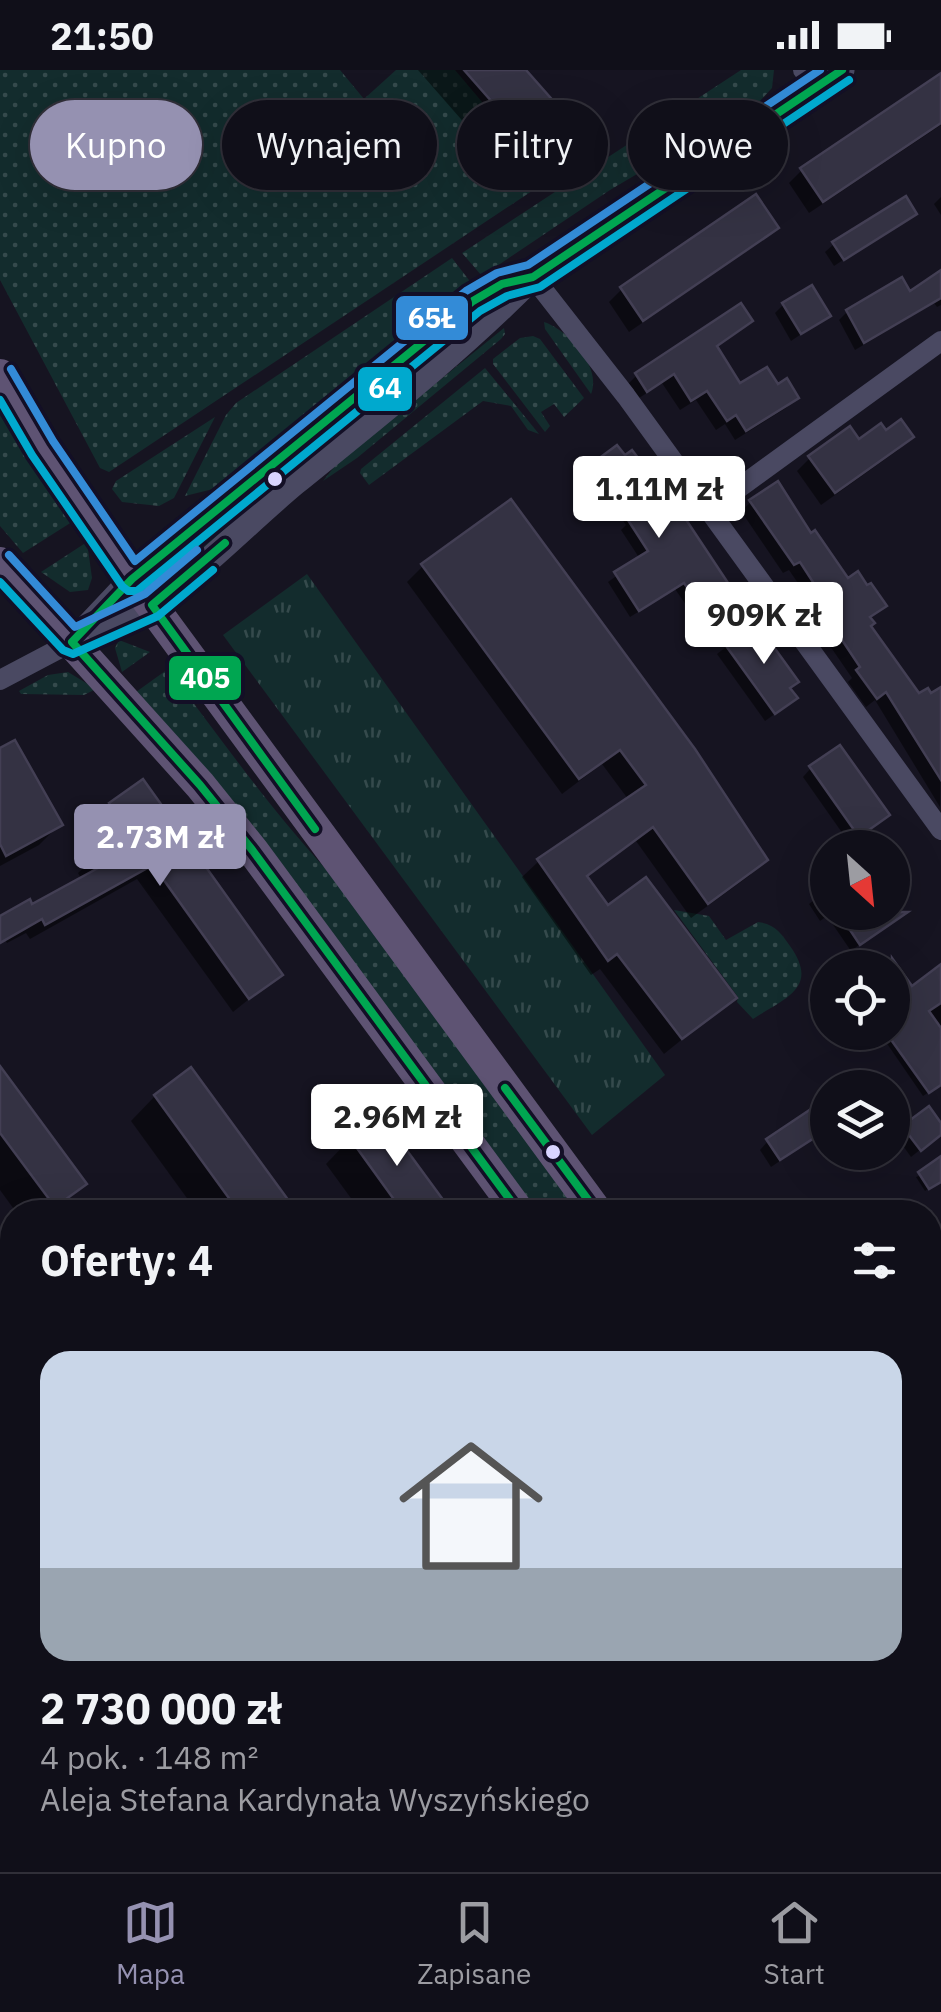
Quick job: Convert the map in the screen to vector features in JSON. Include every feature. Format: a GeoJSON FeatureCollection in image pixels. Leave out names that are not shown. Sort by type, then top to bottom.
{"type":"FeatureCollection","features":[{"type":"Feature","properties":{"kind":"main road"},"geometry":{"type":"LineString","coordinates":[[0,375],[42,448],[142,592],[588,1200]]}},
{"type":"Feature","properties":{"kind":"main road"},"geometry":{"type":"LineString","coordinates":[[0,563],[189,772],[253,851],[510,1200]]}},
{"type":"Feature","properties":{"kind":"street"},"geometry":{"type":"LineString","coordinates":[[0,680],[72,642],[397,400],[500,311],[533,277],[811,78],[842,70]]}},
{"type":"Feature","properties":{"kind":"street"},"geometry":{"type":"LineString","coordinates":[[533,277],[710,509],[941,830]]}},
{"type":"Feature","properties":{"kind":"street"},"geometry":{"type":"LineString","coordinates":[[710,509],[941,341]]}},
{"type":"Feature","properties":{"kind":"green space"},"geometry":{"type":"Polygon","coordinates":[[[0,70],[340,70],[364,99],[396,70],[455,70],[480,100],[457,100],[457,190],[533,190],[109,472],[100,468],[0,280],[0,70]]]}},
{"type":"Feature","properties":{"kind":"green space"},"geometry":{"type":"Polygon","coordinates":[[[741,70],[774,70],[772,88],[761,100],[695,100],[741,70]]]}},
{"type":"Feature","properties":{"kind":"green space"},"geometry":{"type":"Polygon","coordinates":[[[628,144],[628,179],[482,276],[462,253],[558,190],[608,190],[608,157],[628,144]]]}},
{"type":"Feature","properties":{"kind":"green space"},"geometry":{"type":"Polygon","coordinates":[[[452,258],[472,284],[213,489],[185,496],[236,403],[452,258]]]}},
{"type":"Feature","properties":{"kind":"green space"},"geometry":{"type":"Polygon","coordinates":[[[483,304],[488,310],[205,550],[199,543],[483,304]]]}},
{"type":"Feature","properties":{"kind":"green space"},"geometry":{"type":"Polygon","coordinates":[[[544,322],[563,333],[581,351],[592,372],[591,394],[545,329],[544,322]]]}},
{"type":"Feature","properties":{"kind":"green space"},"geometry":{"type":"Polygon","coordinates":[[[504,328],[501,339],[357,458],[323,481],[351,446],[504,328]]]}},
{"type":"Feature","properties":{"kind":"green space"},"geometry":{"type":"Polygon","coordinates":[[[520,338],[540,339],[584,398],[564,417],[554,404],[541,412],[550,426],[545,432],[493,364],[493,359],[520,338]]]}},
{"type":"Feature","properties":{"kind":"green space"},"geometry":{"type":"Polygon","coordinates":[[[485,368],[539,434],[528,430],[511,406],[483,401],[369,485],[361,469],[485,368]]]}},
{"type":"Feature","properties":{"kind":"green space"},"geometry":{"type":"Polygon","coordinates":[[[0,408],[75,520],[23,553],[0,526],[0,408]]]}},
{"type":"Feature","properties":{"kind":"green space"},"geometry":{"type":"Polygon","coordinates":[[[215,417],[174,498],[159,506],[122,502],[112,489],[116,481],[215,417]]]}},
{"type":"Feature","properties":{"kind":"green space"},"geometry":{"type":"Polygon","coordinates":[[[87,542],[92,578],[88,590],[70,592],[41,572],[87,542]]]}},
{"type":"Feature","properties":{"kind":"green space"},"geometry":{"type":"Polygon","coordinates":[[[307,574],[665,1075],[592,1135],[223,635],[307,574]]]}},
{"type":"Feature","properties":{"kind":"green space"},"geometry":{"type":"Polygon","coordinates":[[[119,640],[150,652],[122,672],[115,648],[119,640]]]}},
{"type":"Feature","properties":{"kind":"green space"},"geometry":{"type":"Polygon","coordinates":[[[168,669],[272,806],[339,883],[572,1200],[527,1200],[136,692],[168,669]]]}},
{"type":"Feature","properties":{"kind":"green space"},"geometry":{"type":"Polygon","coordinates":[[[68,672],[96,689],[84,695],[19,691],[48,675],[68,672]]]}},
{"type":"Feature","properties":{"kind":"green space"},"geometry":{"type":"Polygon","coordinates":[[[674,910],[709,916],[726,940],[758,922],[773,927],[798,960],[800,982],[787,998],[753,1019],[674,910]]]}},
{"type":"Feature","properties":{"kind":"building"},"geometry":{"type":"Polygon","coordinates":[[[464,70],[526,70],[552,100],[490,100],[464,70]]]}},
{"type":"Feature","properties":{"kind":"building"},"geometry":{"type":"Polygon","coordinates":[[[941,73],[941,123],[823,202],[800,168],[941,73]]]}},
{"type":"Feature","properties":{"kind":"building"},"geometry":{"type":"Polygon","coordinates":[[[756,194],[779,228],[643,321],[620,287],[756,194]]]}},
{"type":"Feature","properties":{"kind":"building"},"geometry":{"type":"Polygon","coordinates":[[[906,196],[917,214],[844,260],[832,242],[906,196]]]}},
{"type":"Feature","properties":{"kind":"building"},"geometry":{"type":"Polygon","coordinates":[[[941,270],[941,298],[864,343],[846,310],[902,277],[910,291],[941,270]]]}},
{"type":"Feature","properties":{"kind":"building"},"geometry":{"type":"Polygon","coordinates":[[[812,285],[831,316],[801,334],[782,303],[812,285]]]}},
{"type":"Feature","properties":{"kind":"building"},"geometry":{"type":"Polygon","coordinates":[[[741,303],[753,321],[717,346],[740,383],[767,367],[778,384],[787,378],[799,398],[746,431],[736,415],[727,421],[707,391],[691,401],[674,374],[647,392],[635,373],[741,303]]]}},
{"type":"Feature","properties":{"kind":"building"},"geometry":{"type":"Polygon","coordinates":[[[901,419],[914,437],[835,493],[808,456],[850,426],[859,439],[881,423],[886,430],[901,419]]]}},
{"type":"Feature","properties":{"kind":"building"},"geometry":{"type":"Polygon","coordinates":[[[617,445],[625,455],[632,450],[648,471],[642,475],[669,515],[679,509],[730,586],[700,606],[684,583],[639,611],[614,572],[648,551],[628,520],[634,516],[602,471],[605,469],[598,459],[617,445]]]}},
{"type":"Feature","properties":{"kind":"building"},"geometry":{"type":"Polygon","coordinates":[[[778,481],[811,533],[815,530],[848,578],[858,571],[887,606],[870,617],[875,623],[871,626],[919,693],[928,688],[931,693],[941,687],[941,780],[886,692],[877,699],[828,619],[821,623],[809,605],[822,596],[800,562],[794,565],[749,500],[778,481]]]}},
{"type":"Feature","properties":{"kind":"building"},"geometry":{"type":"Polygon","coordinates":[[[511,499],[695,749],[768,860],[708,904],[653,827],[587,876],[608,905],[646,877],[737,998],[682,1039],[617,954],[608,961],[537,859],[646,785],[620,750],[579,779],[421,564],[511,499]]]}},
{"type":"Feature","properties":{"kind":"building"},"geometry":{"type":"Polygon","coordinates":[[[755,621],[799,682],[790,688],[798,698],[775,714],[724,643],[755,621]]]}},
{"type":"Feature","properties":{"kind":"building"},"geometry":{"type":"Polygon","coordinates":[[[15,740],[63,825],[6,856],[0,844],[0,748],[15,740]]]}},
{"type":"Feature","properties":{"kind":"building"},"geometry":{"type":"Polygon","coordinates":[[[840,745],[890,815],[869,830],[854,830],[809,766],[840,745]]]}},
{"type":"Feature","properties":{"kind":"building"},"geometry":{"type":"Polygon","coordinates":[[[143,779],[283,975],[249,999],[153,865],[45,925],[42,919],[0,943],[0,916],[30,899],[32,904],[98,868],[92,856],[132,835],[109,803],[143,779]]]}},
{"type":"Feature","properties":{"kind":"building"},"geometry":{"type":"Polygon","coordinates":[[[850,930],[882,930],[860,945],[850,930]]]}},
{"type":"Feature","properties":{"kind":"building"},"geometry":{"type":"Polygon","coordinates":[[[941,964],[941,1003],[929,1011],[941,1028],[941,1085],[929,1093],[898,1050],[910,1050],[910,983],[912,986],[941,964]]]}},
{"type":"Feature","properties":{"kind":"building"},"geometry":{"type":"Polygon","coordinates":[[[0,1066],[87,1184],[65,1200],[50,1200],[0,1133],[0,1066]]]}},
{"type":"Feature","properties":{"kind":"building"},"geometry":{"type":"Polygon","coordinates":[[[191,1067],[288,1200],[230,1200],[154,1095],[191,1067]]]}},
{"type":"Feature","properties":{"kind":"building"},"geometry":{"type":"Polygon","coordinates":[[[929,1106],[941,1123],[941,1135],[921,1151],[910,1137],[910,1120],[929,1106]]]}},
{"type":"Feature","properties":{"kind":"building"},"geometry":{"type":"Polygon","coordinates":[[[810,1110],[810,1141],[780,1160],[766,1139],[810,1110]]]}},
{"type":"Feature","properties":{"kind":"building"},"geometry":{"type":"Polygon","coordinates":[[[381,1115],[443,1200],[394,1200],[349,1137],[381,1115]]]}},
{"type":"Feature","properties":{"kind":"building"},"geometry":{"type":"Polygon","coordinates":[[[941,1156],[941,1182],[929,1189],[918,1172],[941,1156]]]}},
{"type":"Feature","properties":{"kind":"transit line","name":"65Ł"},"geometry":{"type":"LineString","coordinates":[[11,369],[53,441],[135,561],[466,291],[497,273],[528,265],[820,70]]}},
{"type":"Feature","properties":{"kind":"transit line","name":"405"},"geometry":{"type":"LineString","coordinates":[[510,1200],[253,851],[200,785],[72,642],[132,579],[473,301],[502,284],[533,277],[842,70]]}},
{"type":"Feature","properties":{"kind":"transit line","name":"64"},"geometry":{"type":"LineString","coordinates":[[0,400],[32,455],[122,586],[137,591],[480,311],[507,296],[540,287],[849,80]]}},
{"type":"Feature","properties":{"kind":"transit line","name":"405"},"geometry":{"type":"LineString","coordinates":[[225,543],[152,605],[315,829]]}},
{"type":"Feature","properties":{"kind":"transit line","name":"65Ł"},"geometry":{"type":"LineString","coordinates":[[9,555],[75,627],[145,594],[197,550]]}},
{"type":"Feature","properties":{"kind":"transit line","name":"64"},"geometry":{"type":"LineString","coordinates":[[0,582],[63,650],[73,654],[158,616],[213,570]]}},
{"type":"Feature","properties":{"kind":"transit line","name":"405"},"geometry":{"type":"LineString","coordinates":[[505,1088],[588,1200]]}}]}
